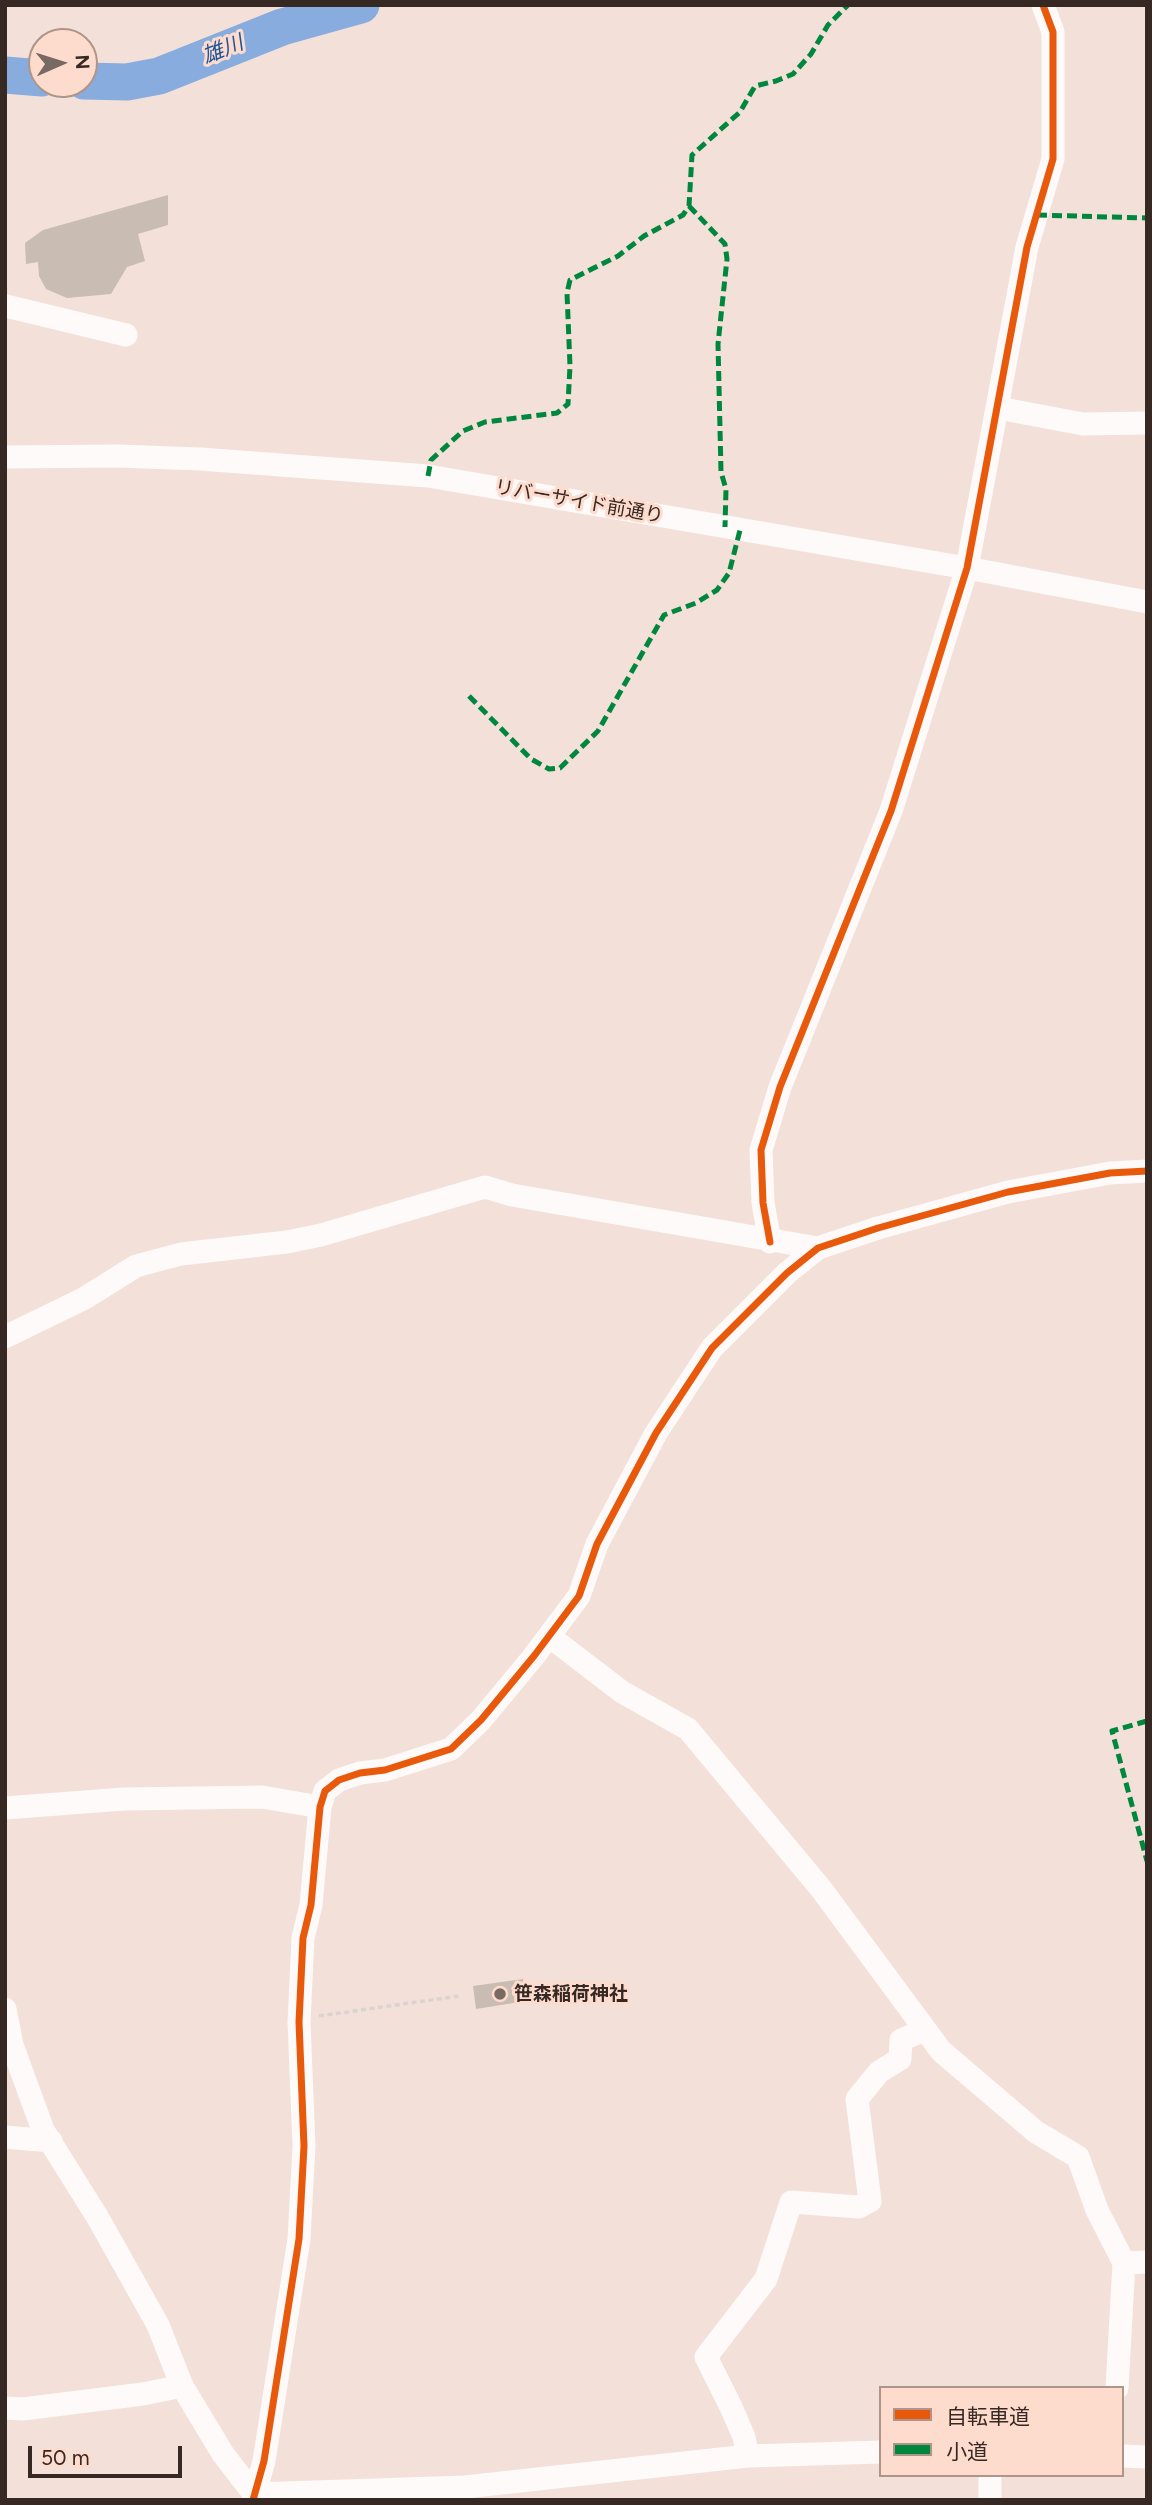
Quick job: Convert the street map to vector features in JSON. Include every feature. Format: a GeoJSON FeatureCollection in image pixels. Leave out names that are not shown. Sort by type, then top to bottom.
{"type":"FeatureCollection","features":[{"type":"Feature","properties":{"kind":"street"},"geometry":{"type":"LineString","coordinates":[[770,1242],[763,1203],[761,1150],[780,1087],[891,811],[967,568],[1027,247],[1053,159],[1053,32],[1043,5]]}},
{"type":"Feature","properties":{"kind":"street"},"geometry":{"type":"LineString","coordinates":[[5,307],[126,335]]}},
{"type":"Feature","properties":{"kind":"street"},"geometry":{"type":"LineString","coordinates":[[998,408],[1083,424],[1147,423]]}},
{"type":"Feature","properties":{"kind":"street","name":"リバーサイド前通り"},"geometry":{"type":"LineString","coordinates":[[5,457],[118,456],[200,459],[428,476],[967,568],[1147,602]]}},
{"type":"Feature","properties":{"kind":"street"},"geometry":{"type":"LineString","coordinates":[[265,2497],[264,2461],[299,2239],[304,2146],[300,2019],[303,1938],[311,1905],[320,1807],[325,1791],[339,1780],[360,1773],[421,1760],[451,1749],[481,1720],[579,1596],[597,1544],[656,1433],[712,1348],[787,1273],[818,1248],[878,1228],[1008,1192],[1110,1173],[1147,1171]]}},
{"type":"Feature","properties":{"kind":"street"},"geometry":{"type":"LineString","coordinates":[[5,1337],[85,1298],[136,1265],[181,1254],[321,1236],[485,1187],[512,1195],[770,1242],[818,1248]]}},
{"type":"Feature","properties":{"kind":"street"},"geometry":{"type":"LineString","coordinates":[[549,1636],[622,1692],[688,1729],[822,1890],[941,2051],[1036,2132],[1078,2157],[1102,2220],[1135,2262],[1117,2386]]}},
{"type":"Feature","properties":{"kind":"street"},"geometry":{"type":"LineString","coordinates":[[5,1808],[124,1799],[261,1797],[320,1807]]}},
{"type":"Feature","properties":{"kind":"street"},"geometry":{"type":"LineString","coordinates":[[5,2009],[12,2045],[43,2130],[98,2218],[158,2325],[182,2386],[223,2454],[265,2497],[465,2487],[748,2456],[879,2452]]}},
{"type":"Feature","properties":{"kind":"street"},"geometry":{"type":"LineString","coordinates":[[748,2456],[740,2427],[706,2357],[766,2279],[791,2202],[859,2207],[870,2201],[857,2099],[878,2072],[900,2059],[901,2040],[925,2030]]}},
{"type":"Feature","properties":{"kind":"street"},"geometry":{"type":"LineString","coordinates":[[5,2137],[51,2141]]}},
{"type":"Feature","properties":{"kind":"street"},"geometry":{"type":"LineString","coordinates":[[5,2409],[130,2396],[182,2386]]}},
{"type":"Feature","properties":{"kind":"street"},"geometry":{"type":"LineString","coordinates":[[1124,2456],[1147,2457]]}},
{"type":"Feature","properties":{"kind":"street"},"geometry":{"type":"LineString","coordinates":[[990,2477],[990,2500]]}},
{"type":"Feature","properties":{"kind":"path"},"geometry":{"type":"LineString","coordinates":[[300,2019],[459,1996]]}},
{"type":"Feature","properties":{"kind":"building"},"geometry":{"type":"Polygon","coordinates":[[[168,195],[168,225],[138,234],[145,261],[127,267],[111,294],[67,298],[46,289],[39,276],[38,262],[26,264],[25,243],[43,230],[168,195]]]}},
{"type":"Feature","properties":{"kind":"building","name":"笹森稲荷神社"},"geometry":{"type":"Polygon","coordinates":[[[523,1979],[526,2001],[476,2009],[473,1986],[523,1979]]]}},
{"type":"Feature","properties":{"kind":"waterway","name":"雄川"},"geometry":{"type":"LineString","coordinates":[[98,81],[127,82],[159,76],[282,27],[361,5]]}},
{"type":"Feature","properties":{"kind":"waterway","name":"雄川"},"geometry":{"type":"LineString","coordinates":[[5,75],[28,77]]}},
{"type":"Feature","properties":{"kind":"marked path"},"geometry":{"type":"LineString","coordinates":[[428,476],[431,460],[463,431],[485,422],[557,413],[568,404],[570,366],[567,293],[570,280],[618,256],[644,236],[683,215],[689,206],[692,155],[740,112],[755,86],[793,74],[811,54],[828,25],[848,5]]}},
{"type":"Feature","properties":{"kind":"marked path"},"geometry":{"type":"LineString","coordinates":[[689,206],[725,244],[727,259],[718,344],[721,472],[726,489],[725,527]]}},
{"type":"Feature","properties":{"kind":"marked path"},"geometry":{"type":"LineString","coordinates":[[1037,215],[1147,218]]}},
{"type":"Feature","properties":{"kind":"marked path"},"geometry":{"type":"LineString","coordinates":[[469,696],[531,759],[549,769],[560,768],[598,731],[664,615],[696,603],[717,590],[729,573],[740,530]]}},
{"type":"Feature","properties":{"kind":"marked path"},"geometry":{"type":"LineString","coordinates":[[1147,1721],[1112,1731],[1147,1861]]}},
{"type":"Feature","properties":{"kind":"cycle path"},"geometry":{"type":"LineString","coordinates":[[770,1242],[763,1203],[761,1150],[780,1087],[891,811],[967,568],[1027,247],[1053,159],[1053,32],[1043,5]]}},
{"type":"Feature","properties":{"kind":"cycle path"},"geometry":{"type":"LineString","coordinates":[[253,2500],[264,2461],[299,2239],[304,2146],[299,2022],[303,1938],[311,1905],[320,1807],[325,1791],[339,1780],[360,1773],[385,1770],[451,1749],[481,1720],[579,1596],[597,1544],[656,1433],[712,1348],[787,1273],[818,1248],[878,1228],[1008,1192],[1110,1173],[1147,1171]]}},
{"type":"Feature","properties":{"kind":"place","name":"笹森稲荷神社"},"geometry":{"type":"Point","coordinates":[500,1994]}}]}
